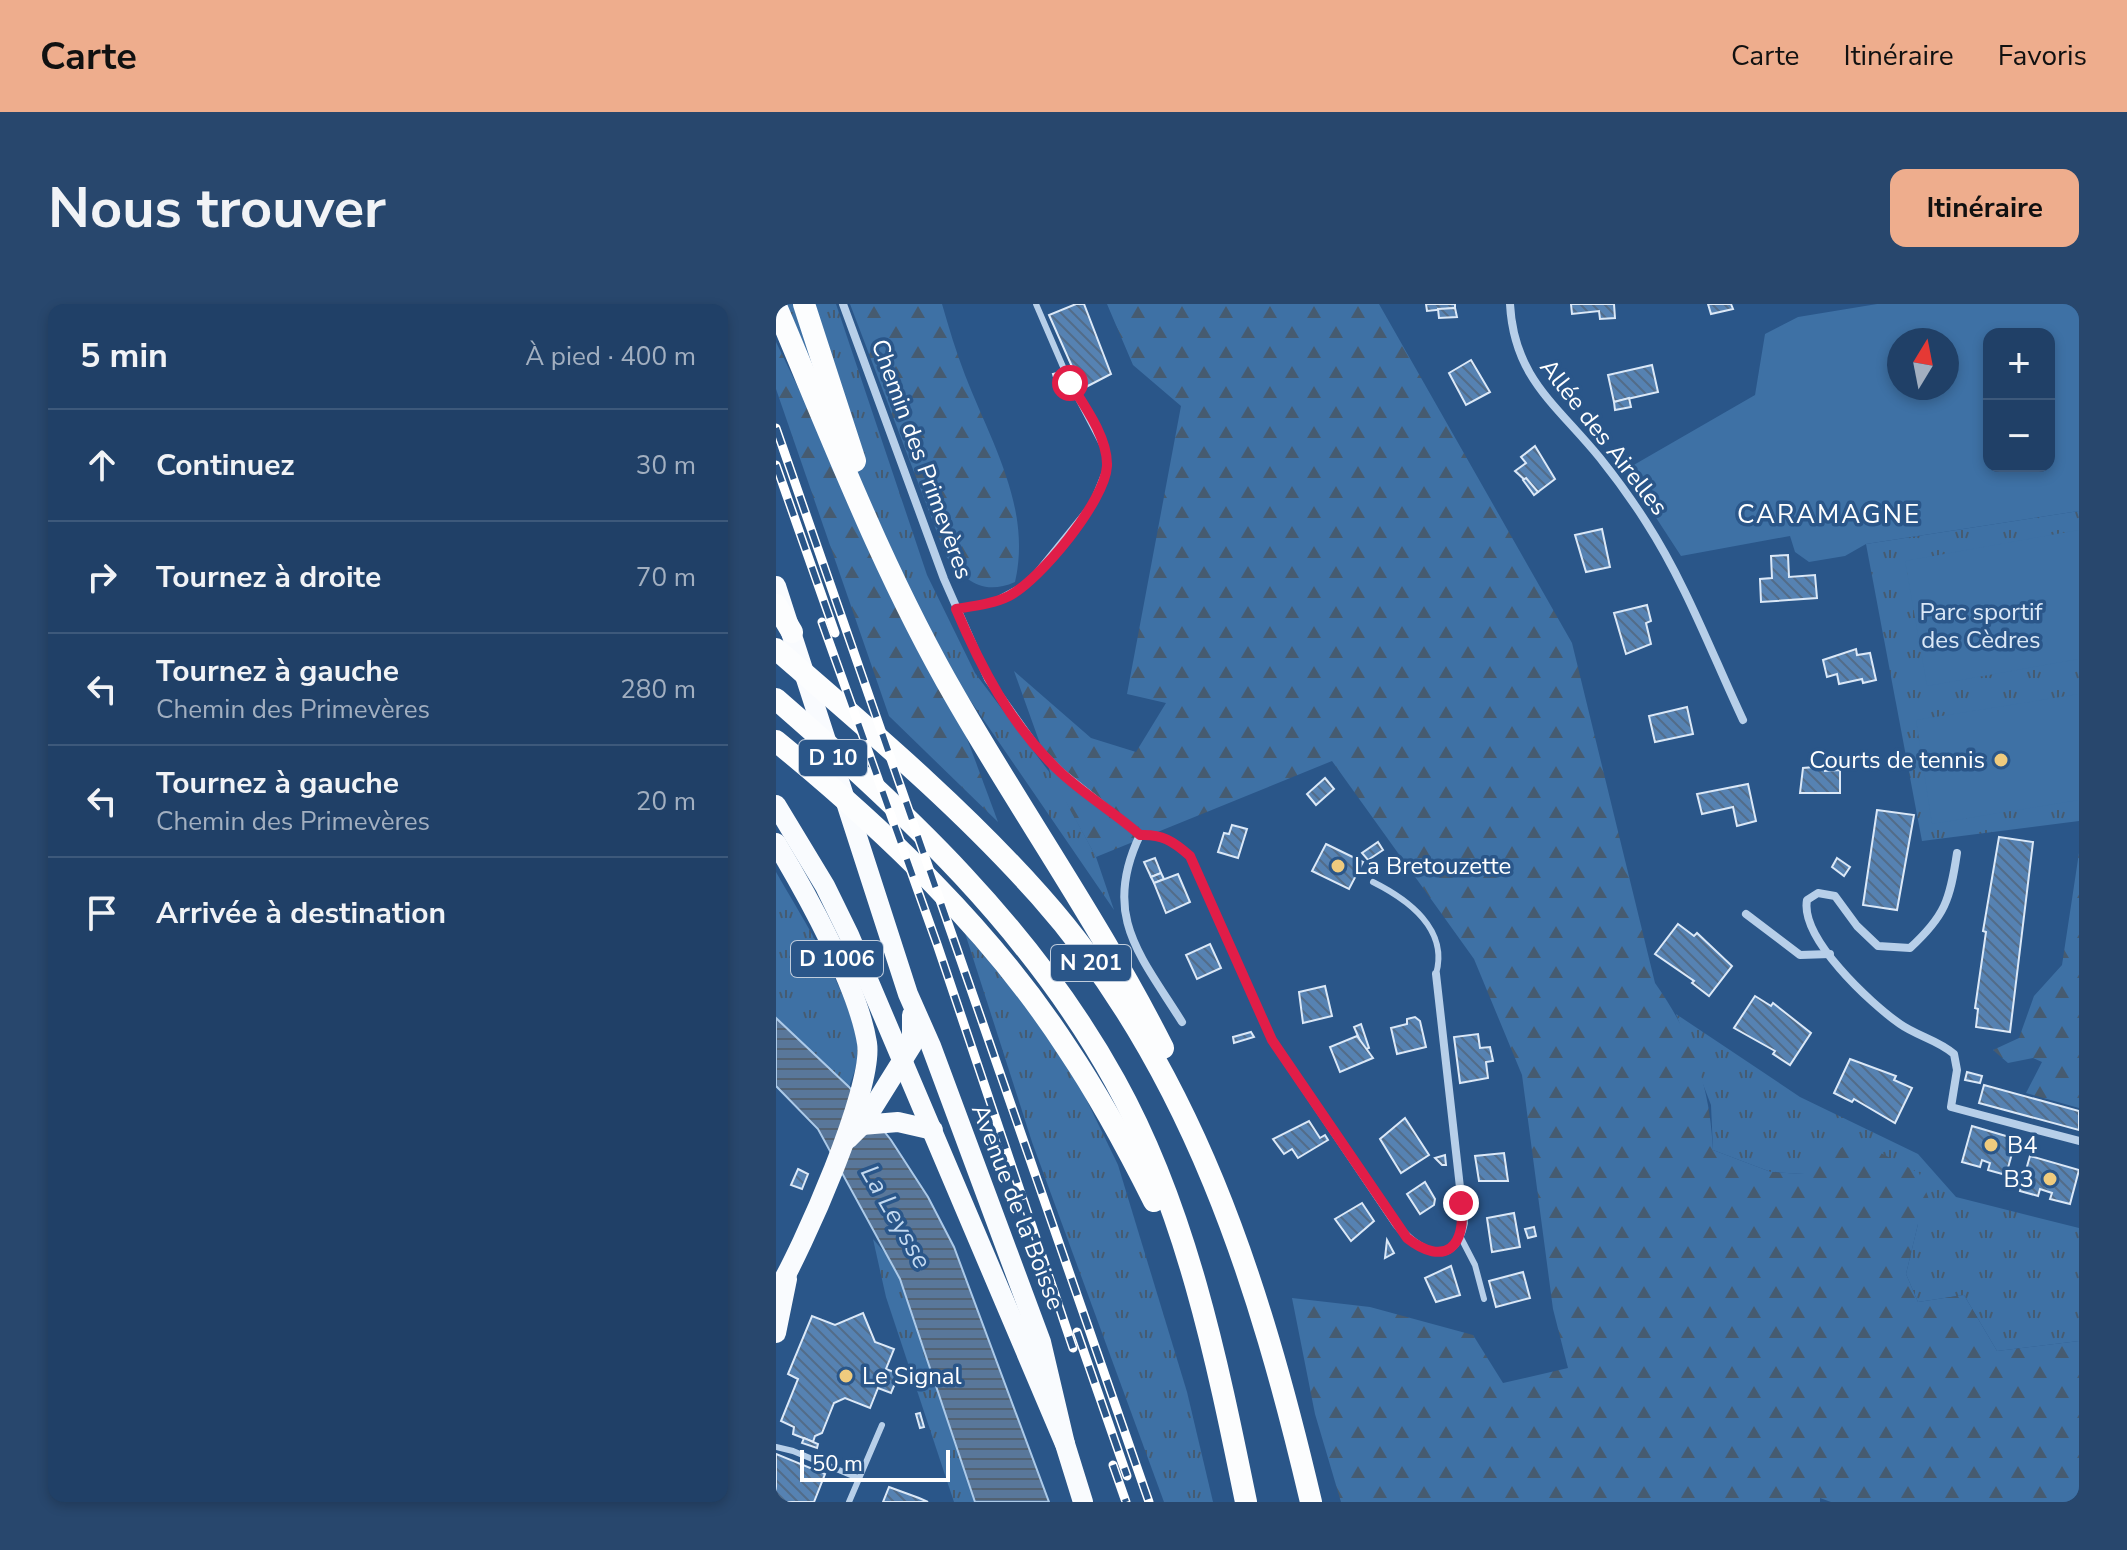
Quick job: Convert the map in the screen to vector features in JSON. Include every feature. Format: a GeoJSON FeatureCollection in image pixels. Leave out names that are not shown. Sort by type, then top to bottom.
{"type":"FeatureCollection","features":[{"type":"Feature","properties":{"kind":"highway"},"geometry":{"type":"LineString","coordinates":[[804,304],[880,551]]}},
{"type":"Feature","properties":{"kind":"highway"},"geometry":{"type":"LineString","coordinates":[[776,306],[880,551],[956,698],[1135,992],[1183,1092],[1222,1196]]}},
{"type":"Feature","properties":{"kind":"highway"},"geometry":{"type":"LineString","coordinates":[[776,605],[792,632]]}},
{"type":"Feature","properties":{"kind":"highway","name":"N 201"},"geometry":{"type":"LineString","coordinates":[[776,649],[910,765],[1025,880],[1089,959],[1168,1082],[1222,1196],[1265,1323],[1311,1502]]}},
{"type":"Feature","properties":{"kind":"highway","name":"N 201"},"geometry":{"type":"LineString","coordinates":[[783,705],[937,845],[1028,949],[1067,1001],[1102,1059],[1149,1152],[1197,1293],[1246,1502]]}},
{"type":"Feature","properties":{"kind":"highway"},"geometry":{"type":"LineString","coordinates":[[776,741],[886,838],[960,915],[1067,1047],[1134,1162],[1197,1293]]}},
{"type":"Feature","properties":{"kind":"main road","name":"D 10"},"geometry":{"type":"LineString","coordinates":[[776,586],[908,994]]}},
{"type":"Feature","properties":{"kind":"main road","name":"Avenue de la Boisse"},"geometry":{"type":"LineString","coordinates":[[776,805],[825,886],[903,1060],[1021,1347],[1065,1444]]}},
{"type":"Feature","properties":{"kind":"main road","name":"D 1006"},"geometry":{"type":"LineString","coordinates":[[776,843],[812,907],[863,1025],[868,1060],[868,1092],[842,1144],[787,1275],[776,1293]]}},
{"type":"Feature","properties":{"kind":"main road"},"geometry":{"type":"LineString","coordinates":[[842,1144],[862,1125],[868,1092],[903,1060],[914,1037],[908,994]]}},
{"type":"Feature","properties":{"kind":"main road","name":"Avenue de la Boisse"},"geometry":{"type":"LineString","coordinates":[[908,994],[931,1046],[1041,1342],[1065,1444],[1083,1502]]}},
{"type":"Feature","properties":{"kind":"main road"},"geometry":{"type":"LineString","coordinates":[[862,1125],[898,1122],[933,1130]]}},
{"type":"Feature","properties":{"kind":"main road","name":"D 1006"},"geometry":{"type":"LineString","coordinates":[[776,1333],[787,1275]]}},
{"type":"Feature","properties":{"kind":"street","name":"Chemin des Primevères"},"geometry":{"type":"LineString","coordinates":[[843,304],[956,609],[988,679],[1037,748],[1060,771],[1140,835],[1156,834],[1173,840],[1190,856],[1272,1040],[1401,1231],[1420,1248],[1434,1252],[1454,1247],[1461,1238]]}},
{"type":"Feature","properties":{"kind":"street","name":"Allée des Airelles"},"geometry":{"type":"LineString","coordinates":[[1510,304],[1511,324],[1524,368],[1535,386],[1600,458],[1647,523],[1688,596],[1743,720]]}},
{"type":"Feature","properties":{"kind":"street"},"geometry":{"type":"LineString","coordinates":[[1140,835],[1124,880],[1125,922],[1182,1022]]}},
{"type":"Feature","properties":{"kind":"street"},"geometry":{"type":"LineString","coordinates":[[1957,853],[1952,886],[1937,923],[1910,948],[1878,946],[1857,926],[1835,896],[1818,893],[1807,900],[1805,912],[1810,925],[1848,979],[1902,1025],[1941,1043],[1954,1054],[1957,1070],[1951,1107],[2079,1141]]}},
{"type":"Feature","properties":{"kind":"street"},"geometry":{"type":"LineString","coordinates":[[1746,914],[1800,955],[1830,954]]}},
{"type":"Feature","properties":{"kind":"street"},"geometry":{"type":"LineString","coordinates":[[1436,974],[1464,1223],[1461,1238]]}},
{"type":"Feature","properties":{"kind":"lane"},"geometry":{"type":"LineString","coordinates":[[956,609],[993,602],[1028,583],[1092,504],[1107,467],[1104,448],[1070,383],[1036,304]]}},
{"type":"Feature","properties":{"kind":"lane"},"geometry":{"type":"LineString","coordinates":[[1373,882],[1395,893],[1425,920],[1439,954],[1436,974]]}},
{"type":"Feature","properties":{"kind":"lane"},"geometry":{"type":"LineString","coordinates":[[1461,1238],[1475,1265],[1484,1299]]}},
{"type":"Feature","properties":{"kind":"lane"},"geometry":{"type":"LineString","coordinates":[[849,1502],[882,1425]]}},
{"type":"Feature","properties":{"kind":"lane"},"geometry":{"type":"LineString","coordinates":[[776,1447],[858,1478]]}},
{"type":"Feature","properties":{"kind":"green space"},"geometry":{"type":"Polygon","coordinates":[[[784,304],[836,304],[927,575],[975,673],[1053,777],[1096,857],[1114,910],[957,681],[900,572],[784,304]]]}},
{"type":"Feature","properties":{"kind":"green space"},"geometry":{"type":"Polygon","coordinates":[[[850,304],[942,304],[1014,502],[1019,555],[1015,582],[993,587],[976,584],[960,573],[946,556],[850,304]]]}},
{"type":"Feature","properties":{"kind":"green space"},"geometry":{"type":"Polygon","coordinates":[[[1107,304],[1379,304],[1572,643],[1655,983],[1679,1022],[1697,1062],[1708,1104],[1713,1150],[1771,1172],[1804,1174],[1854,1139],[1919,1173],[1930,1202],[1918,1224],[1906,1274],[1918,1302],[1964,1295],[1997,1351],[2079,1341],[2079,1502],[1831,1502],[1820,1498],[1820,1502],[1341,1502],[1315,1414],[1292,1298],[1370,1307],[1473,1335],[1503,1383],[1568,1368],[1553,1309],[1522,1075],[1474,959],[1332,761],[1096,857],[1052,777],[1014,671],[1091,738],[1136,752],[1166,703],[1127,694],[1181,406],[1133,365],[1107,304]]]}},
{"type":"Feature","properties":{"kind":"green space"},"geometry":{"type":"Polygon","coordinates":[[[1877,304],[2079,304],[2079,511],[1866,544],[1845,556],[1809,562],[1795,552],[1790,536],[1681,556],[1625,470],[1755,395],[1765,334],[1798,317],[1877,304]]]}},
{"type":"Feature","properties":{"kind":"green space"},"geometry":{"type":"Polygon","coordinates":[[[776,342],[962,725],[998,822],[889,716],[776,389],[776,342]]]}},
{"type":"Feature","properties":{"kind":"green space","name":"Parc sportif des Cèdres"},"geometry":{"type":"Polygon","coordinates":[[[2079,511],[2079,821],[1922,841],[1866,544],[2079,511]]]}},
{"type":"Feature","properties":{"kind":"green space"},"geometry":{"type":"Polygon","coordinates":[[[2079,530],[2079,659],[1927,686],[1905,561],[2079,530]]]}},
{"type":"Feature","properties":{"kind":"green space","name":"Courts de tennis"},"geometry":{"type":"Polygon","coordinates":[[[2079,694],[2079,800],[1932,824],[1916,720],[2079,694]]]}},
{"type":"Feature","properties":{"kind":"green space"},"geometry":{"type":"Polygon","coordinates":[[[2079,853],[2079,1108],[2026,1093],[2042,1062],[2033,1058],[2008,1063],[1993,1050],[2019,1038],[2034,996],[2062,965],[2079,853]]]}},
{"type":"Feature","properties":{"kind":"green space"},"geometry":{"type":"Polygon","coordinates":[[[776,872],[826,959],[848,1008],[858,1051],[849,1087],[776,1018],[776,872]]]}},
{"type":"Feature","properties":{"kind":"green space"},"geometry":{"type":"Polygon","coordinates":[[[965,933],[1030,1011],[1075,1076],[1118,1165],[1187,1392],[1213,1502],[1164,1502],[1032,1142],[965,933]]]}},
{"type":"Feature","properties":{"kind":"green space"},"geometry":{"type":"Polygon","coordinates":[[[1676,1014],[1800,1097],[1918,1154],[1956,1197],[2079,1228],[2079,1341],[1997,1351],[1964,1295],[1918,1302],[1906,1274],[1918,1224],[1804,1174],[1771,1172],[1713,1150],[1711,1105],[1676,1014]]]}},
{"type":"Feature","properties":{"kind":"green space"},"geometry":{"type":"Polygon","coordinates":[[[873,1239],[890,1259],[908,1296],[975,1502],[954,1502],[886,1297],[873,1239]]]}},
{"type":"Feature","properties":{"kind":"water","name":"La Leysse"},"geometry":{"type":"Polygon","coordinates":[[[776,1018],[849,1087],[891,1140],[928,1197],[954,1247],[1049,1502],[975,1502],[900,1279],[818,1129],[776,1086],[776,1018]]]}},
{"type":"Feature","properties":{"kind":"building"},"geometry":{"type":"Polygon","coordinates":[[[1084,304],[1111,374],[1082,389],[1049,315],[1084,304]]]}},
{"type":"Feature","properties":{"kind":"building"},"geometry":{"type":"Polygon","coordinates":[[[1426,304],[1455,304],[1455,308],[1427,311],[1426,304]]]}},
{"type":"Feature","properties":{"kind":"building"},"geometry":{"type":"Polygon","coordinates":[[[1571,304],[1614,304],[1615,318],[1600,319],[1599,311],[1572,314],[1571,304]]]}},
{"type":"Feature","properties":{"kind":"building"},"geometry":{"type":"Polygon","coordinates":[[[1708,304],[1731,304],[1733,309],[1711,314],[1708,304]]]}},
{"type":"Feature","properties":{"kind":"building"},"geometry":{"type":"Polygon","coordinates":[[[1455,308],[1457,317],[1439,318],[1438,309],[1455,308]]]}},
{"type":"Feature","properties":{"kind":"building"},"geometry":{"type":"Polygon","coordinates":[[[1471,360],[1490,392],[1466,405],[1449,373],[1471,360]]]}},
{"type":"Feature","properties":{"kind":"building"},"geometry":{"type":"Polygon","coordinates":[[[1652,365],[1658,392],[1614,402],[1608,375],[1652,365]]]}},
{"type":"Feature","properties":{"kind":"building"},"geometry":{"type":"Polygon","coordinates":[[[1061,372],[1067,388],[1058,391],[1053,374],[1061,372]]]}},
{"type":"Feature","properties":{"kind":"building"},"geometry":{"type":"Polygon","coordinates":[[[1629,398],[1631,407],[1615,410],[1614,402],[1629,398]]]}},
{"type":"Feature","properties":{"kind":"building"},"geometry":{"type":"Polygon","coordinates":[[[1535,446],[1555,479],[1538,492],[1515,471],[1526,463],[1521,457],[1535,446]]]}},
{"type":"Feature","properties":{"kind":"building"},"geometry":{"type":"Polygon","coordinates":[[[1526,478],[1538,492],[1534,495],[1523,480],[1526,478]]]}},
{"type":"Feature","properties":{"kind":"building"},"geometry":{"type":"Polygon","coordinates":[[[1602,529],[1610,567],[1586,572],[1575,535],[1602,529]]]}},
{"type":"Feature","properties":{"kind":"building"},"geometry":{"type":"Polygon","coordinates":[[[1788,555],[1789,577],[1815,575],[1817,598],[1761,602],[1760,579],[1772,578],[1771,556],[1788,555]]]}},
{"type":"Feature","properties":{"kind":"building"},"geometry":{"type":"Polygon","coordinates":[[[1647,605],[1651,621],[1646,623],[1651,644],[1626,654],[1614,613],[1647,605]]]}},
{"type":"Feature","properties":{"kind":"building"},"geometry":{"type":"Polygon","coordinates":[[[1856,649],[1857,655],[1870,653],[1876,680],[1863,683],[1862,679],[1839,684],[1837,674],[1827,677],[1823,660],[1856,649]]]}},
{"type":"Feature","properties":{"kind":"building"},"geometry":{"type":"Polygon","coordinates":[[[1687,707],[1693,734],[1655,742],[1649,716],[1687,707]]]}},
{"type":"Feature","properties":{"kind":"building"},"geometry":{"type":"Polygon","coordinates":[[[1825,766],[1825,771],[1840,770],[1840,793],[1800,793],[1803,768],[1825,766]]]}},
{"type":"Feature","properties":{"kind":"building"},"geometry":{"type":"Polygon","coordinates":[[[1325,778],[1334,789],[1316,805],[1307,794],[1325,778]]]}},
{"type":"Feature","properties":{"kind":"building"},"geometry":{"type":"Polygon","coordinates":[[[1748,784],[1756,821],[1737,826],[1733,807],[1702,814],[1697,794],[1748,784]]]}},
{"type":"Feature","properties":{"kind":"building"},"geometry":{"type":"Polygon","coordinates":[[[1877,810],[1914,815],[1897,910],[1863,905],[1877,810]]]}},
{"type":"Feature","properties":{"kind":"building"},"geometry":{"type":"Polygon","coordinates":[[[1232,825],[1247,829],[1238,858],[1218,852],[1224,833],[1229,834],[1232,825]]]}},
{"type":"Feature","properties":{"kind":"building"},"geometry":{"type":"Polygon","coordinates":[[[1999,837],[2033,842],[2010,1032],[1976,1027],[1978,1009],[1975,1008],[1986,932],[1983,931],[1999,837]]]}},
{"type":"Feature","properties":{"kind":"building"},"geometry":{"type":"Polygon","coordinates":[[[1378,842],[1383,850],[1368,860],[1362,853],[1378,842]]]}},
{"type":"Feature","properties":{"kind":"building","name":"La Bretouzette"},"geometry":{"type":"Polygon","coordinates":[[[1326,844],[1363,862],[1349,889],[1312,871],[1326,844]]]}},
{"type":"Feature","properties":{"kind":"building"},"geometry":{"type":"Polygon","coordinates":[[[1155,858],[1161,873],[1151,877],[1144,862],[1155,858]]]}},
{"type":"Feature","properties":{"kind":"building"},"geometry":{"type":"Polygon","coordinates":[[[1837,858],[1850,867],[1844,876],[1832,867],[1837,858]]]}},
{"type":"Feature","properties":{"kind":"building"},"geometry":{"type":"Polygon","coordinates":[[[1161,873],[1164,879],[1154,883],[1151,877],[1161,873]]]}},
{"type":"Feature","properties":{"kind":"building"},"geometry":{"type":"Polygon","coordinates":[[[1178,874],[1190,902],[1166,913],[1154,883],[1178,874]]]}},
{"type":"Feature","properties":{"kind":"building"},"geometry":{"type":"Polygon","coordinates":[[[1678,924],[1694,936],[1697,933],[1732,966],[1709,996],[1692,983],[1694,981],[1655,954],[1678,924]]]}},
{"type":"Feature","properties":{"kind":"building"},"geometry":{"type":"Polygon","coordinates":[[[1210,944],[1221,968],[1197,979],[1186,955],[1210,944]]]}},
{"type":"Feature","properties":{"kind":"building"},"geometry":{"type":"Polygon","coordinates":[[[1325,986],[1332,1016],[1303,1023],[1299,992],[1325,986]]]}},
{"type":"Feature","properties":{"kind":"building"},"geometry":{"type":"Polygon","coordinates":[[[1755,996],[1771,1006],[1773,1003],[1811,1033],[1790,1065],[1773,1054],[1775,1051],[1734,1028],[1755,996]]]}},
{"type":"Feature","properties":{"kind":"building"},"geometry":{"type":"Polygon","coordinates":[[[1415,1017],[1420,1021],[1426,1047],[1397,1054],[1391,1028],[1407,1024],[1407,1019],[1415,1017]]]}},
{"type":"Feature","properties":{"kind":"building"},"geometry":{"type":"Polygon","coordinates":[[[1361,1024],[1369,1048],[1364,1050],[1354,1027],[1361,1024]]]}},
{"type":"Feature","properties":{"kind":"building"},"geometry":{"type":"Polygon","coordinates":[[[1251,1032],[1254,1037],[1234,1043],[1233,1037],[1251,1032]]]}},
{"type":"Feature","properties":{"kind":"building"},"geometry":{"type":"Polygon","coordinates":[[[1478,1034],[1480,1048],[1490,1047],[1493,1061],[1486,1062],[1488,1078],[1460,1083],[1454,1037],[1478,1034]]]}},
{"type":"Feature","properties":{"kind":"building"},"geometry":{"type":"Polygon","coordinates":[[[1357,1036],[1373,1058],[1340,1072],[1330,1047],[1357,1036]]]}},
{"type":"Feature","properties":{"kind":"building"},"geometry":{"type":"Polygon","coordinates":[[[1850,1059],[1896,1076],[1894,1080],[1912,1088],[1895,1123],[1854,1099],[1852,1102],[1834,1093],[1850,1059]]]}},
{"type":"Feature","properties":{"kind":"building"},"geometry":{"type":"Polygon","coordinates":[[[1967,1072],[1982,1076],[1980,1083],[1965,1080],[1967,1072]]]}},
{"type":"Feature","properties":{"kind":"building"},"geometry":{"type":"Polygon","coordinates":[[[1984,1085],[2079,1111],[2079,1130],[1979,1103],[1984,1085]]]}},
{"type":"Feature","properties":{"kind":"building"},"geometry":{"type":"Polygon","coordinates":[[[1405,1118],[1429,1155],[1401,1173],[1380,1139],[1405,1118]]]}},
{"type":"Feature","properties":{"kind":"building"},"geometry":{"type":"Polygon","coordinates":[[[1309,1121],[1320,1138],[1325,1135],[1328,1140],[1298,1158],[1292,1149],[1284,1154],[1273,1139],[1309,1121]]]}},
{"type":"Feature","properties":{"kind":"building","name":"B4"},"geometry":{"type":"Polygon","coordinates":[[[1972,1126],[2016,1139],[2006,1175],[1988,1170],[1990,1163],[1982,1160],[1980,1167],[1962,1162],[1972,1126]]]}},
{"type":"Feature","properties":{"kind":"building"},"geometry":{"type":"Polygon","coordinates":[[[1504,1153],[1508,1181],[1479,1181],[1475,1156],[1504,1153]]]}},
{"type":"Feature","properties":{"kind":"building"},"geometry":{"type":"Polygon","coordinates":[[[1445,1155],[1446,1165],[1435,1158],[1445,1155]]]}},
{"type":"Feature","properties":{"kind":"building","name":"B3"},"geometry":{"type":"Polygon","coordinates":[[[2030,1156],[2079,1170],[2070,1204],[2050,1199],[2052,1193],[2040,1189],[2038,1196],[2020,1191],[2030,1156]]]}},
{"type":"Feature","properties":{"kind":"building"},"geometry":{"type":"Polygon","coordinates":[[[798,1169],[808,1174],[802,1189],[791,1185],[798,1169]]]}},
{"type":"Feature","properties":{"kind":"building"},"geometry":{"type":"Polygon","coordinates":[[[1425,1182],[1435,1199],[1434,1205],[1420,1214],[1407,1194],[1425,1182]]]}},
{"type":"Feature","properties":{"kind":"building"},"geometry":{"type":"Polygon","coordinates":[[[1362,1203],[1374,1221],[1351,1241],[1335,1219],[1362,1203]]]}},
{"type":"Feature","properties":{"kind":"building"},"geometry":{"type":"Polygon","coordinates":[[[1514,1213],[1520,1247],[1492,1252],[1487,1218],[1514,1213]]]}},
{"type":"Feature","properties":{"kind":"building"},"geometry":{"type":"Polygon","coordinates":[[[1534,1227],[1536,1236],[1528,1238],[1525,1229],[1534,1227]]]}},
{"type":"Feature","properties":{"kind":"building"},"geometry":{"type":"Polygon","coordinates":[[[1387,1240],[1394,1253],[1385,1258],[1387,1240]]]}},
{"type":"Feature","properties":{"kind":"building"},"geometry":{"type":"Polygon","coordinates":[[[1451,1266],[1460,1295],[1436,1302],[1425,1278],[1451,1266]]]}},
{"type":"Feature","properties":{"kind":"building"},"geometry":{"type":"Polygon","coordinates":[[[1523,1272],[1530,1298],[1496,1307],[1489,1281],[1523,1272]]]}},
{"type":"Feature","properties":{"kind":"building","name":"Le Signal"},"geometry":{"type":"Polygon","coordinates":[[[863,1313],[875,1342],[894,1349],[886,1369],[899,1374],[891,1393],[878,1388],[870,1408],[845,1398],[834,1403],[822,1433],[815,1436],[813,1442],[793,1434],[794,1427],[781,1421],[798,1379],[788,1374],[812,1316],[835,1325],[863,1313]]]}},
{"type":"Feature","properties":{"kind":"building"},"geometry":{"type":"Polygon","coordinates":[[[920,1413],[924,1427],[920,1428],[916,1414],[920,1413]]]}},
{"type":"Feature","properties":{"kind":"building"},"geometry":{"type":"Polygon","coordinates":[[[804,1438],[818,1444],[817,1448],[802,1443],[804,1438]]]}},
{"type":"Feature","properties":{"kind":"building"},"geometry":{"type":"Polygon","coordinates":[[[776,1454],[825,1474],[814,1502],[776,1502],[776,1454]]]}},
{"type":"Feature","properties":{"kind":"building"},"geometry":{"type":"Polygon","coordinates":[[[889,1487],[919,1498],[928,1502],[883,1502],[889,1487]]]}},
{"type":"Feature","properties":{"kind":"railway"},"geometry":{"type":"LineString","coordinates":[[776,428],[1149,1502]]}},
{"type":"Feature","properties":{"kind":"railway"},"geometry":{"type":"LineString","coordinates":[[776,465],[835,633]]}},
{"type":"Feature","properties":{"kind":"railway"},"geometry":{"type":"LineString","coordinates":[[822,622],[937,944],[1073,1348]]}},
{"type":"Feature","properties":{"kind":"railway"},"geometry":{"type":"LineString","coordinates":[[1077,1332],[1127,1476]]}},
{"type":"Feature","properties":{"kind":"railway"},"geometry":{"type":"LineString","coordinates":[[1113,1465],[1126,1502]]}},
{"type":"Feature","properties":{"kind":"place","name":"Courts de tennis"},"geometry":{"type":"Point","coordinates":[2001,760]}},
{"type":"Feature","properties":{"kind":"place","name":"La Bretouzette"},"geometry":{"type":"Point","coordinates":[1338,866]}},
{"type":"Feature","properties":{"kind":"place","name":"B4"},"geometry":{"type":"Point","coordinates":[1991,1145]}},
{"type":"Feature","properties":{"kind":"place","name":"B3"},"geometry":{"type":"Point","coordinates":[2050,1179]}},
{"type":"Feature","properties":{"kind":"place","name":"Le Signal"},"geometry":{"type":"Point","coordinates":[846,1376]}},
{"type":"Feature","properties":{"kind":"district","name":"CARAMAGNE"},"geometry":{"type":"Point","coordinates":[1829,514]}},
{"type":"Feature","properties":{"kind":"route"},"geometry":{"type":"LineString","coordinates":[[1070,383],[1087,410],[1104,448],[1107,467],[1104,479],[1076,527],[1028,583],[1012,595],[993,602],[956,609],[972,647],[1009,711],[1037,748],[1060,771],[1140,835],[1156,834],[1173,840],[1190,856],[1219,929],[1272,1040],[1407,1238],[1420,1248],[1434,1252],[1454,1247],[1461,1238],[1464,1223],[1461,1203]]}}]}
